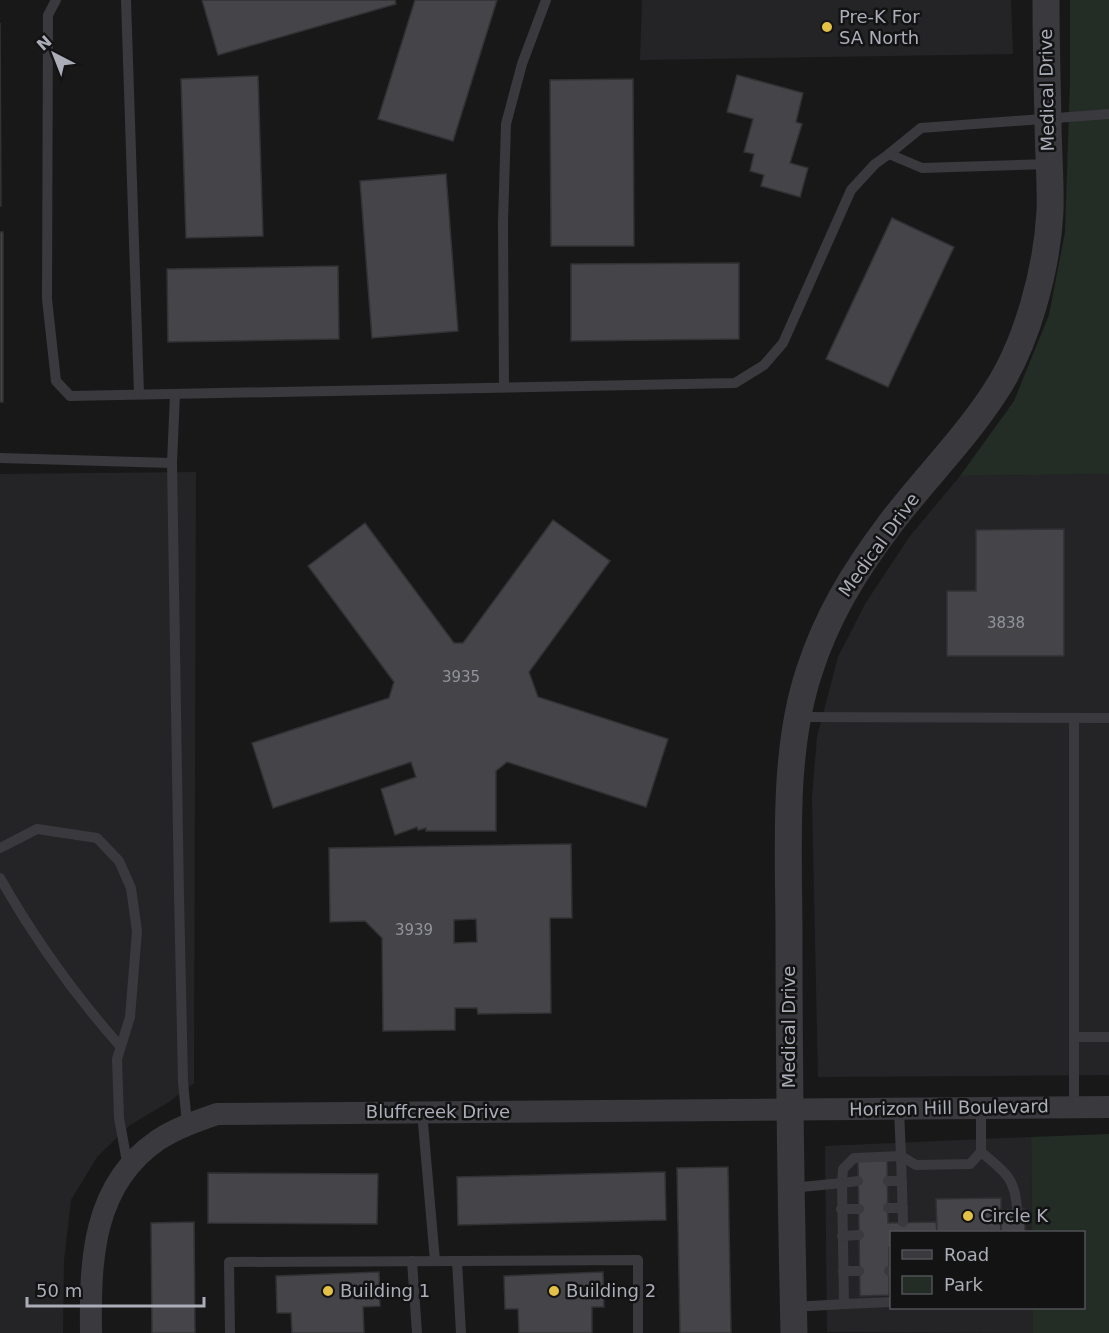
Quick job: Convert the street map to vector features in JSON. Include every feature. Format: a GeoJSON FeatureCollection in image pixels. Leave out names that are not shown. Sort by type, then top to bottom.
{"type":"FeatureCollection","features":[{"type":"Feature","properties":{"kind":"street","name":"Medical Drive"},"geometry":{"type":"LineString","coordinates":[[793,1320],[789,1110],[789,803],[798,717],[809,673],[832,611],[891,522],[974,423],[997,389],[1015,353],[1037,289],[1045,255],[1050,212],[1046,0]]}},
{"type":"Feature","properties":{"kind":"street","name":"Horizon Hill Boulevard"},"geometry":{"type":"LineString","coordinates":[[789,1110],[1109,1107]]}},
{"type":"Feature","properties":{"kind":"street","name":"Bluffcreek Drive"},"geometry":{"type":"LineString","coordinates":[[91,1333],[91,1277],[99,1226],[113,1187],[136,1158],[159,1140],[187,1124],[217,1114],[789,1110]]}},
{"type":"Feature","properties":{"kind":"lane"},"geometry":{"type":"LineString","coordinates":[[56,0],[48,15],[47,287],[56,381],[70,396],[735,383],[764,365],[783,343],[851,190],[875,164],[921,128],[1109,114]]}},
{"type":"Feature","properties":{"kind":"lane"},"geometry":{"type":"LineString","coordinates":[[126,0],[139,394]]}},
{"type":"Feature","properties":{"kind":"lane"},"geometry":{"type":"LineString","coordinates":[[504,387],[503,222],[506,124],[522,64],[546,0]]}},
{"type":"Feature","properties":{"kind":"lane"},"geometry":{"type":"LineString","coordinates":[[890,154],[922,168],[1049,165]]}},
{"type":"Feature","properties":{"kind":"lane"},"geometry":{"type":"LineString","coordinates":[[175,394],[172,463],[179,906],[183,1082],[187,1124]]}},
{"type":"Feature","properties":{"kind":"lane"},"geometry":{"type":"LineString","coordinates":[[0,458],[172,463]]}},
{"type":"Feature","properties":{"kind":"lane"},"geometry":{"type":"LineString","coordinates":[[798,717],[1109,718]]}},
{"type":"Feature","properties":{"kind":"lane"},"geometry":{"type":"LineString","coordinates":[[1074,718],[1074,1107]]}},
{"type":"Feature","properties":{"kind":"lane"},"geometry":{"type":"LineString","coordinates":[[0,848],[37,829],[98,838],[120,861],[131,888],[137,930],[130,1017],[117,1059],[118,1118],[129,1168]]}},
{"type":"Feature","properties":{"kind":"lane"},"geometry":{"type":"LineString","coordinates":[[0,878],[28,928],[87,1009],[120,1046]]}},
{"type":"Feature","properties":{"kind":"lane"},"geometry":{"type":"LineString","coordinates":[[1074,1037],[1109,1037]]}},
{"type":"Feature","properties":{"kind":"lane"},"geometry":{"type":"LineString","coordinates":[[844,1304],[843,1169],[854,1158],[901,1156],[916,1165],[970,1164],[981,1152],[981,1108]]}},
{"type":"Feature","properties":{"kind":"lane"},"geometry":{"type":"LineString","coordinates":[[899,1109],[903,1222]]}},
{"type":"Feature","properties":{"kind":"lane"},"geometry":{"type":"LineString","coordinates":[[422,1112],[435,1261]]}},
{"type":"Feature","properties":{"kind":"lane"},"geometry":{"type":"LineString","coordinates":[[981,1152],[1008,1174],[1016,1194],[1017,1209]]}},
{"type":"Feature","properties":{"kind":"lane"},"geometry":{"type":"LineString","coordinates":[[888,1181],[902,1181]]}},
{"type":"Feature","properties":{"kind":"lane"},"geometry":{"type":"LineString","coordinates":[[791,1188],[858,1182]]}},
{"type":"Feature","properties":{"kind":"lane"},"geometry":{"type":"LineString","coordinates":[[888,1208],[903,1208]]}},
{"type":"Feature","properties":{"kind":"lane"},"geometry":{"type":"LineString","coordinates":[[842,1209],[859,1209]]}},
{"type":"Feature","properties":{"kind":"lane"},"geometry":{"type":"LineString","coordinates":[[842,1236],[859,1235]]}},
{"type":"Feature","properties":{"kind":"lane"},"geometry":{"type":"LineString","coordinates":[[230,1333],[229,1262],[638,1260],[638,1333]]}},
{"type":"Feature","properties":{"kind":"lane"},"geometry":{"type":"LineString","coordinates":[[412,1261],[417,1333]]}},
{"type":"Feature","properties":{"kind":"lane"},"geometry":{"type":"LineString","coordinates":[[457,1261],[461,1333]]}},
{"type":"Feature","properties":{"kind":"lane"},"geometry":{"type":"LineString","coordinates":[[843,1271],[859,1271]]}},
{"type":"Feature","properties":{"kind":"lane"},"geometry":{"type":"LineString","coordinates":[[793,1320],[844,1304],[890,1302]]}},
{"type":"Feature","properties":{"kind":"shaded area","name":"Pre-K For SA North"},"geometry":{"type":"Polygon","coordinates":[[[642,0],[1011,0],[1013,54],[640,60],[642,0]]]}},
{"type":"Feature","properties":{"kind":"shaded area"},"geometry":{"type":"Polygon","coordinates":[[[196,472],[194,1083],[169,1102],[130,1125],[97,1157],[71,1200],[64,1261],[63,1333],[0,1333],[0,474],[196,472]]]}},
{"type":"Feature","properties":{"kind":"shaded area"},"geometry":{"type":"Polygon","coordinates":[[[1109,474],[1109,1075],[818,1077],[812,798],[817,737],[838,657],[865,604],[910,536],[960,476],[1109,474]]]}},
{"type":"Feature","properties":{"kind":"shaded area"},"geometry":{"type":"Polygon","coordinates":[[[1031,1137],[1032,1231],[890,1231],[890,1309],[1033,1309],[1033,1333],[827,1332],[825,1146],[1031,1137]]]}},
{"type":"Feature","properties":{"kind":"green space"},"geometry":{"type":"Polygon","coordinates":[[[1070,0],[1109,0],[1109,474],[960,476],[1014,401],[1049,315],[1065,232],[1070,0]]]}},
{"type":"Feature","properties":{"kind":"green space"},"geometry":{"type":"Polygon","coordinates":[[[1109,1134],[1109,1333],[1033,1333],[1033,1309],[1085,1309],[1085,1231],[1032,1231],[1031,1137],[1109,1134]]]}},
{"type":"Feature","properties":{"kind":"building"},"geometry":{"type":"Polygon","coordinates":[[[202,0],[395,0],[396,4],[218,55],[202,0]]]}},
{"type":"Feature","properties":{"kind":"building"},"geometry":{"type":"Polygon","coordinates":[[[415,0],[497,0],[453,141],[378,119],[415,0]]]}},
{"type":"Feature","properties":{"kind":"building"},"geometry":{"type":"Polygon","coordinates":[[[0,23],[1,206],[0,206],[0,23]]]}},
{"type":"Feature","properties":{"kind":"building"},"geometry":{"type":"Polygon","coordinates":[[[737,75],[803,93],[796,122],[802,124],[790,163],[808,168],[800,197],[761,186],[764,175],[750,171],[754,154],[744,152],[753,119],[727,112],[737,75]]]}},
{"type":"Feature","properties":{"kind":"building"},"geometry":{"type":"Polygon","coordinates":[[[258,76],[263,236],[186,238],[181,79],[258,76]]]}},
{"type":"Feature","properties":{"kind":"building"},"geometry":{"type":"Polygon","coordinates":[[[633,79],[634,246],[551,246],[550,80],[633,79]]]}},
{"type":"Feature","properties":{"kind":"building"},"geometry":{"type":"Polygon","coordinates":[[[446,174],[458,331],[372,338],[360,181],[446,174]]]}},
{"type":"Feature","properties":{"kind":"building"},"geometry":{"type":"Polygon","coordinates":[[[892,218],[954,247],[888,387],[826,359],[892,218]]]}},
{"type":"Feature","properties":{"kind":"building"},"geometry":{"type":"Polygon","coordinates":[[[0,232],[3,232],[3,402],[0,402],[0,232]]]}},
{"type":"Feature","properties":{"kind":"building"},"geometry":{"type":"Polygon","coordinates":[[[739,263],[739,339],[571,341],[571,264],[739,263]]]}},
{"type":"Feature","properties":{"kind":"building"},"geometry":{"type":"Polygon","coordinates":[[[338,266],[339,339],[168,342],[167,269],[338,266]]]}},
{"type":"Feature","properties":{"kind":"building"},"geometry":{"type":"Polygon","coordinates":[[[553,520],[610,561],[529,672],[538,697],[668,739],[646,807],[507,762],[496,771],[496,831],[426,831],[426,828],[418,830],[417,827],[395,835],[381,789],[416,777],[411,762],[273,808],[252,743],[389,698],[394,682],[308,566],[365,523],[454,643],[463,643],[553,520]]]}},
{"type":"Feature","properties":{"kind":"building"},"geometry":{"type":"Polygon","coordinates":[[[1064,529],[1064,656],[947,656],[947,591],[976,591],[976,530],[1064,529]]]}},
{"type":"Feature","properties":{"kind":"building"},"geometry":{"type":"Polygon","coordinates":[[[571,844],[572,918],[550,918],[551,1013],[478,1014],[477,1008],[455,1008],[455,1030],[383,1031],[382,938],[365,921],[330,922],[329,848],[571,844]],[[476,919],[454,920],[454,943],[477,942],[476,919]]]}},
{"type":"Feature","properties":{"kind":"building"},"geometry":{"type":"Polygon","coordinates":[[[887,1159],[888,1223],[936,1222],[937,1231],[890,1231],[889,1295],[860,1296],[858,1160],[887,1159]]]}},
{"type":"Feature","properties":{"kind":"building"},"geometry":{"type":"Polygon","coordinates":[[[728,1167],[731,1333],[680,1333],[677,1168],[728,1167]]]}},
{"type":"Feature","properties":{"kind":"building"},"geometry":{"type":"Polygon","coordinates":[[[665,1172],[666,1220],[458,1225],[457,1177],[665,1172]]]}},
{"type":"Feature","properties":{"kind":"building"},"geometry":{"type":"Polygon","coordinates":[[[208,1173],[378,1174],[377,1224],[208,1223],[208,1173]]]}},
{"type":"Feature","properties":{"kind":"building","name":"Circle K"},"geometry":{"type":"Polygon","coordinates":[[[1001,1198],[1001,1231],[937,1231],[936,1199],[1001,1198]]]}},
{"type":"Feature","properties":{"kind":"building"},"geometry":{"type":"Polygon","coordinates":[[[1025,1209],[1025,1231],[1001,1231],[1001,1210],[1025,1209]]]}},
{"type":"Feature","properties":{"kind":"building"},"geometry":{"type":"Polygon","coordinates":[[[194,1222],[195,1333],[152,1333],[151,1223],[194,1222]]]}},
{"type":"Feature","properties":{"kind":"building","name":"Building 1"},"geometry":{"type":"Polygon","coordinates":[[[379,1272],[380,1306],[363,1307],[364,1333],[292,1333],[291,1313],[277,1313],[276,1276],[379,1272]]]}},
{"type":"Feature","properties":{"kind":"building","name":"Building 2"},"geometry":{"type":"Polygon","coordinates":[[[603,1272],[604,1307],[592,1307],[592,1333],[519,1333],[518,1309],[505,1309],[504,1276],[603,1272]]]}},
{"type":"Feature","properties":{"kind":"place","name":"Pre-K For SA North"},"geometry":{"type":"Point","coordinates":[827,27]}},
{"type":"Feature","properties":{"kind":"place","name":"Circle K"},"geometry":{"type":"Point","coordinates":[968,1216]}},
{"type":"Feature","properties":{"kind":"place","name":"Building 1"},"geometry":{"type":"Point","coordinates":[328,1291]}},
{"type":"Feature","properties":{"kind":"place","name":"Building 2"},"geometry":{"type":"Point","coordinates":[554,1291]}}]}
